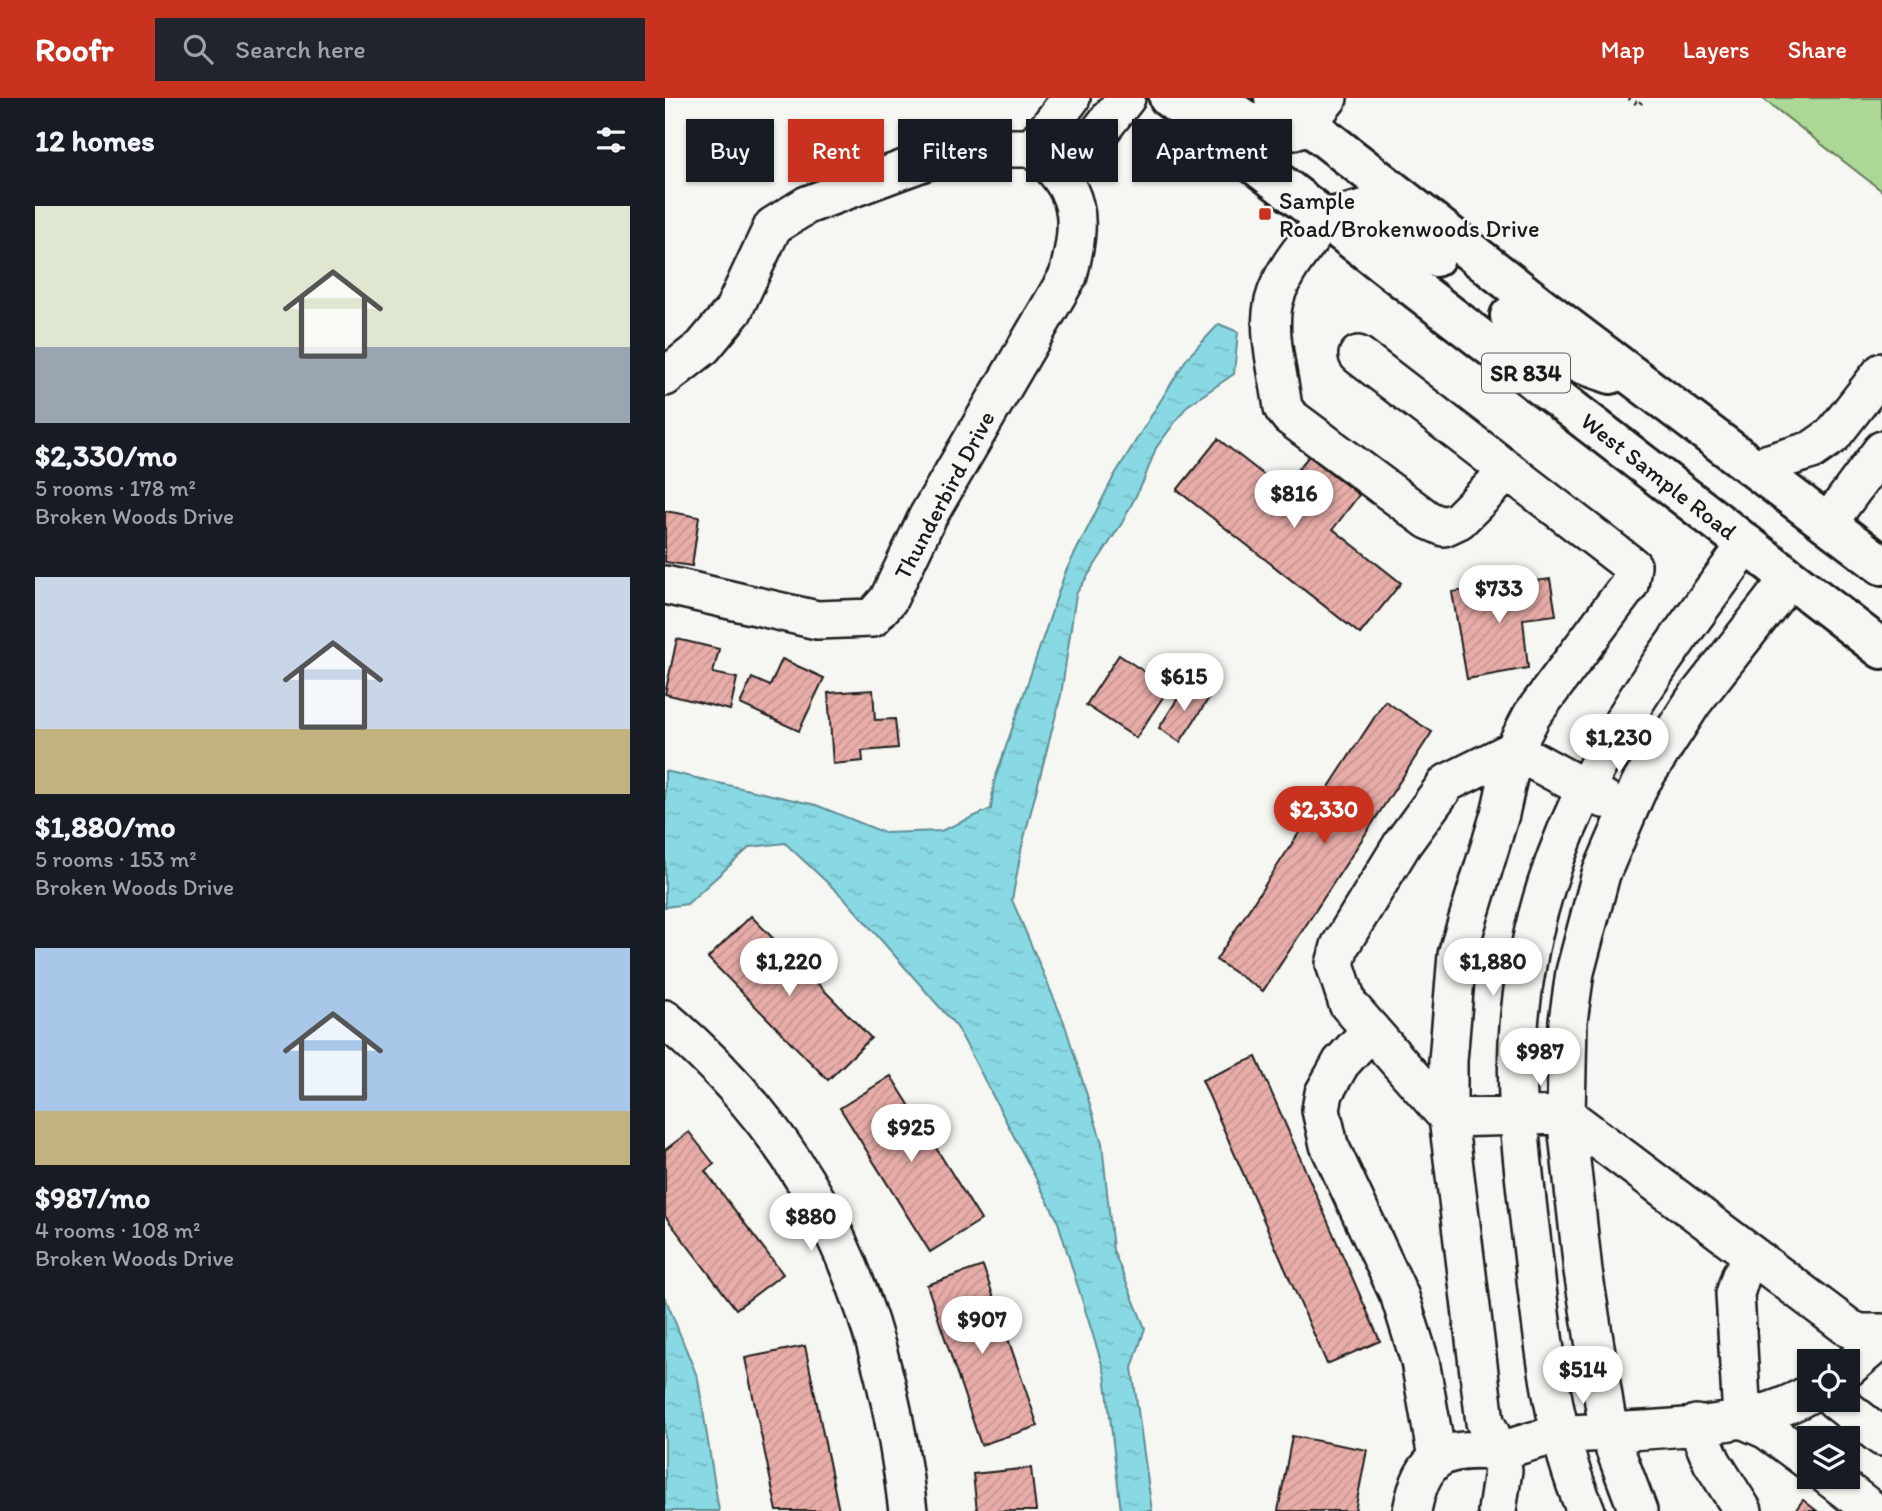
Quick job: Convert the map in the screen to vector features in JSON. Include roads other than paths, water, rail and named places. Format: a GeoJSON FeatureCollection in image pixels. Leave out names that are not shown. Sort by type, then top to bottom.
{"type":"FeatureCollection","features":[{"type":"Feature","properties":{"kind":"main road","name":"West Sample Road"},"geometry":{"type":"LineString","coordinates":[[1169,98],[1882,649]]}},
{"type":"Feature","properties":{"kind":"main road"},"geometry":{"type":"LineString","coordinates":[[1215,98],[1249,124],[1280,134],[1317,111]]}},
{"type":"Feature","properties":{"kind":"main road","name":"SR 834"},"geometry":{"type":"LineString","coordinates":[[1274,98],[1317,111],[1646,386],[1882,565]]}},
{"type":"Feature","properties":{"kind":"main road"},"geometry":{"type":"LineString","coordinates":[[1326,219],[1364,209],[1397,227],[1562,357],[1646,386]]}},
{"type":"Feature","properties":{"kind":"street"},"geometry":{"type":"LineString","coordinates":[[1055,119],[1071,98]]}},
{"type":"Feature","properties":{"kind":"street"},"geometry":{"type":"LineString","coordinates":[[1109,119],[1126,98]]}},
{"type":"Feature","properties":{"kind":"street"},"geometry":{"type":"LineString","coordinates":[[665,377],[703,347],[733,311],[773,226],[807,205],[942,155],[992,148],[1026,148]]}},
{"type":"Feature","properties":{"kind":"street","name":"Thunderbird Drive"},"geometry":{"type":"LineString","coordinates":[[665,585],[817,620],[872,618],[888,600],[928,516],[1068,276],[1077,236],[1076,206],[1065,182]]}},
{"type":"Feature","properties":{"kind":"street"},"geometry":{"type":"LineString","coordinates":[[1326,219],[1288,271],[1274,300],[1272,322],[1283,408],[1427,520],[1444,527],[1459,520],[1509,471]]}},
{"type":"Feature","properties":{"kind":"street"},"geometry":{"type":"LineString","coordinates":[[1358,355],[1632,566],[1629,584],[1532,715],[1514,750],[1500,814],[1457,955],[1448,1061],[1448,1118],[1485,1422],[1499,1451],[1503,1470],[1497,1511]]}},
{"type":"Feature","properties":{"kind":"street"},"geometry":{"type":"LineString","coordinates":[[1756,467],[1812,450],[1832,436],[1882,372]]}},
{"type":"Feature","properties":{"kind":"street"},"geometry":{"type":"LineString","coordinates":[[1828,523],[1882,450]]}},
{"type":"Feature","properties":{"kind":"street"},"geometry":{"type":"LineString","coordinates":[[1586,1511],[1559,1435],[1542,1331],[1518,1118],[1520,1016],[1527,963],[1555,858],[1584,788],[1654,670],[1747,544]]}},
{"type":"Feature","properties":{"kind":"street"},"geometry":{"type":"LineString","coordinates":[[1638,1511],[1609,1434],[1590,1325],[1566,1115],[1568,1021],[1575,972],[1601,874],[1640,784],[1693,702],[1790,578]]}},
{"type":"Feature","properties":{"kind":"street"},"geometry":{"type":"LineString","coordinates":[[1514,750],[1627,811]]}},
{"type":"Feature","properties":{"kind":"street"},"geometry":{"type":"LineString","coordinates":[[1514,750],[1447,783],[1403,843],[1340,946],[1335,964],[1348,1004],[1448,1118],[1566,1115],[1849,1328],[1860,1333],[1882,1333]]}},
{"type":"Feature","properties":{"kind":"street"},"geometry":{"type":"LineString","coordinates":[[665,1019],[743,1094],[787,1150],[824,1212],[856,1281],[882,1360],[899,1435],[908,1511]]}},
{"type":"Feature","properties":{"kind":"street"},"geometry":{"type":"LineString","coordinates":[[1371,1030],[1341,1063],[1324,1093],[1321,1110],[1329,1145],[1400,1297],[1420,1361],[1437,1458]]}},
{"type":"Feature","properties":{"kind":"street"},"geometry":{"type":"LineString","coordinates":[[1742,1419],[1735,1294],[1741,1275],[1755,1257]]}},
{"type":"Feature","properties":{"kind":"street"},"geometry":{"type":"LineString","coordinates":[[1860,1358],[1882,1339]]}},
{"type":"Feature","properties":{"kind":"street"},"geometry":{"type":"LineString","coordinates":[[1412,1511],[1418,1482],[1437,1458],[1460,1449],[1499,1451],[1559,1435],[1609,1434],[1742,1419],[1797,1398]]}},
{"type":"Feature","properties":{"kind":"street"},"geometry":{"type":"LineString","coordinates":[[1850,1412],[1882,1437]]}},
{"type":"Feature","properties":{"kind":"street"},"geometry":{"type":"LineString","coordinates":[[1742,1419],[1767,1430],[1797,1452]]}},
{"type":"Feature","properties":{"kind":"street"},"geometry":{"type":"LineString","coordinates":[[1696,1424],[1712,1462],[1743,1511]]}},
{"type":"Feature","properties":{"kind":"street"},"geometry":{"type":"LineString","coordinates":[[1845,1489],[1873,1511]]}},
{"type":"Feature","properties":{"kind":"water"},"geometry":{"type":"Polygon","coordinates":[[[1219,324],[1238,332],[1234,374],[1187,406],[1156,448],[1143,482],[1122,523],[1076,594],[1061,695],[1022,846],[1012,900],[1064,1022],[1102,1143],[1113,1250],[1145,1328],[1132,1368],[1152,1511],[1121,1511],[1105,1374],[1057,1219],[957,1027],[847,901],[785,843],[750,847],[687,904],[665,907],[665,771],[816,805],[885,833],[941,831],[991,809],[994,782],[1065,573],[1114,476],[1187,358],[1219,324]]]}},
{"type":"Feature","properties":{"kind":"water"},"geometry":{"type":"Polygon","coordinates":[[[665,1297],[698,1379],[719,1511],[665,1511],[665,1297]]]}},
{"type":"Feature","properties":{"kind":"place","name":"Sample Road/Brokenwoods Drive"},"geometry":{"type":"Point","coordinates":[1265,214]}}]}
